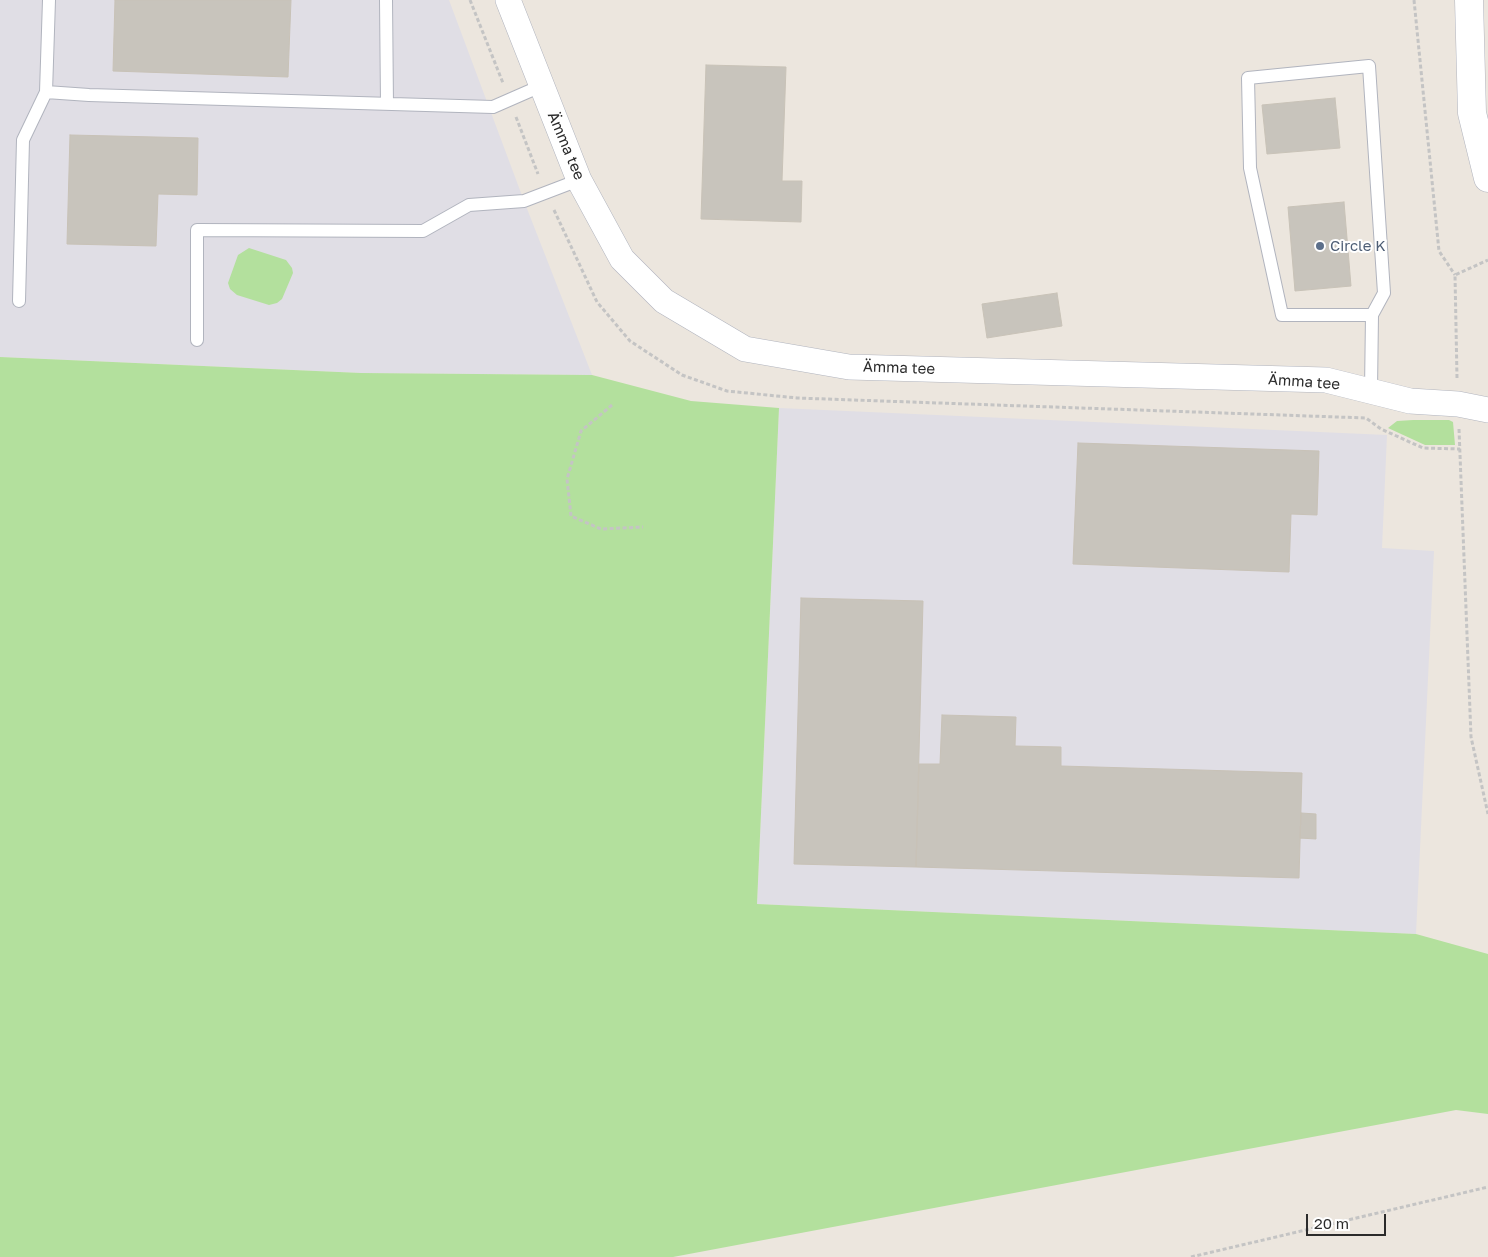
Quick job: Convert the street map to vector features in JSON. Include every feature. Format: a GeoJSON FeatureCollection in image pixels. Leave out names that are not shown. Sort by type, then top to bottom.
{"type":"FeatureCollection","features":[{"type":"Feature","properties":{"kind":"main road"},"geometry":{"type":"LineString","coordinates":[[1470,11],[1488,89]]}},
{"type":"Feature","properties":{"kind":"main road"},"geometry":{"type":"LineString","coordinates":[[1470,11],[1472,113],[1488,178]]}},
{"type":"Feature","properties":{"kind":"street","name":"Ämma tee"},"geometry":{"type":"LineString","coordinates":[[508,0],[579,180],[622,259],[664,301],[745,349],[849,367],[1326,380],[1410,401],[1458,404],[1488,410]]}},
{"type":"Feature","properties":{"kind":"lane"},"geometry":{"type":"LineString","coordinates":[[19,301],[23,140],[46,92],[49,0]]}},
{"type":"Feature","properties":{"kind":"lane"},"geometry":{"type":"LineString","coordinates":[[386,0],[387,104]]}},
{"type":"Feature","properties":{"kind":"lane"},"geometry":{"type":"LineString","coordinates":[[1371,390],[1372,315],[1384,293],[1369,66],[1248,78],[1250,168],[1282,315],[1372,315]]}},
{"type":"Feature","properties":{"kind":"lane"},"geometry":{"type":"LineString","coordinates":[[46,92],[99,96],[493,107],[541,86]]}},
{"type":"Feature","properties":{"kind":"lane"},"geometry":{"type":"LineString","coordinates":[[197,340],[197,230],[423,231],[469,205],[524,201],[579,180]]}},
{"type":"Feature","properties":{"kind":"path"},"geometry":{"type":"LineString","coordinates":[[470,0],[546,194],[597,302],[630,341],[682,375],[727,391],[797,398],[1366,418],[1381,429],[1423,448],[1460,448]]}},
{"type":"Feature","properties":{"kind":"path"},"geometry":{"type":"LineString","coordinates":[[1414,0],[1440,251],[1455,275],[1471,737],[1488,814]]}},
{"type":"Feature","properties":{"kind":"path"},"geometry":{"type":"LineString","coordinates":[[1455,275],[1488,260]]}},
{"type":"Feature","properties":{"kind":"path"},"geometry":{"type":"LineString","coordinates":[[612,405],[581,431],[567,479],[571,516],[600,530],[642,527]]}},
{"type":"Feature","properties":{"kind":"path"},"geometry":{"type":"LineString","coordinates":[[1191,1257],[1488,1187]]}},
{"type":"Feature","properties":{"kind":"shaded area"},"geometry":{"type":"Polygon","coordinates":[[[0,0],[449,0],[524,201],[592,375],[361,373],[0,357],[0,0]]]}},
{"type":"Feature","properties":{"kind":"shaded area"},"geometry":{"type":"Polygon","coordinates":[[[779,408],[1387,435],[1382,548],[1434,551],[1416,934],[757,904],[779,408]]]}},
{"type":"Feature","properties":{"kind":"green space"},"geometry":{"type":"Polygon","coordinates":[[[249,248],[286,260],[292,268],[293,273],[282,299],[277,303],[269,305],[237,295],[230,289],[228,283],[238,255],[249,248]]]}},
{"type":"Feature","properties":{"kind":"green space"},"geometry":{"type":"Polygon","coordinates":[[[0,357],[361,373],[592,375],[691,401],[779,408],[757,904],[1416,934],[1488,954],[1488,1114],[1456,1110],[673,1257],[0,1257],[0,357]]]}},
{"type":"Feature","properties":{"kind":"green space"},"geometry":{"type":"Polygon","coordinates":[[[1449,420],[1453,422],[1455,445],[1425,445],[1388,428],[1397,421],[1449,420]]]}},
{"type":"Feature","properties":{"kind":"building"},"geometry":{"type":"Polygon","coordinates":[[[115,0],[291,0],[288,77],[113,71],[115,0]]]}},
{"type":"Feature","properties":{"kind":"building"},"geometry":{"type":"Polygon","coordinates":[[[706,65],[786,67],[782,181],[802,181],[801,222],[701,219],[706,65]]]}},
{"type":"Feature","properties":{"kind":"building"},"geometry":{"type":"Polygon","coordinates":[[[1335,98],[1340,148],[1267,154],[1262,105],[1335,98]]]}},
{"type":"Feature","properties":{"kind":"building"},"geometry":{"type":"Polygon","coordinates":[[[70,135],[198,138],[197,195],[158,194],[156,246],[67,244],[70,135]]]}},
{"type":"Feature","properties":{"kind":"building","name":"Circle K"},"geometry":{"type":"Polygon","coordinates":[[[1344,202],[1351,286],[1295,291],[1288,207],[1344,202]]]}},
{"type":"Feature","properties":{"kind":"building"},"geometry":{"type":"Polygon","coordinates":[[[1057,293],[1062,326],[987,338],[982,304],[1057,293]]]}},
{"type":"Feature","properties":{"kind":"building"},"geometry":{"type":"Polygon","coordinates":[[[1078,443],[1319,451],[1317,515],[1291,514],[1289,572],[1073,564],[1078,443]]]}},
{"type":"Feature","properties":{"kind":"building"},"geometry":{"type":"Polygon","coordinates":[[[801,598],[923,601],[916,867],[794,864],[801,598]]]}},
{"type":"Feature","properties":{"kind":"building"},"geometry":{"type":"Polygon","coordinates":[[[942,715],[1016,717],[1015,746],[1061,747],[1061,766],[1302,773],[1299,878],[916,867],[919,764],[940,764],[942,715]]]}},
{"type":"Feature","properties":{"kind":"building"},"geometry":{"type":"Polygon","coordinates":[[[1301,813],[1316,814],[1316,839],[1300,838],[1301,813]]]}},
{"type":"Feature","properties":{"kind":"place","name":"Circle K"},"geometry":{"type":"Point","coordinates":[1320,246]}}]}
